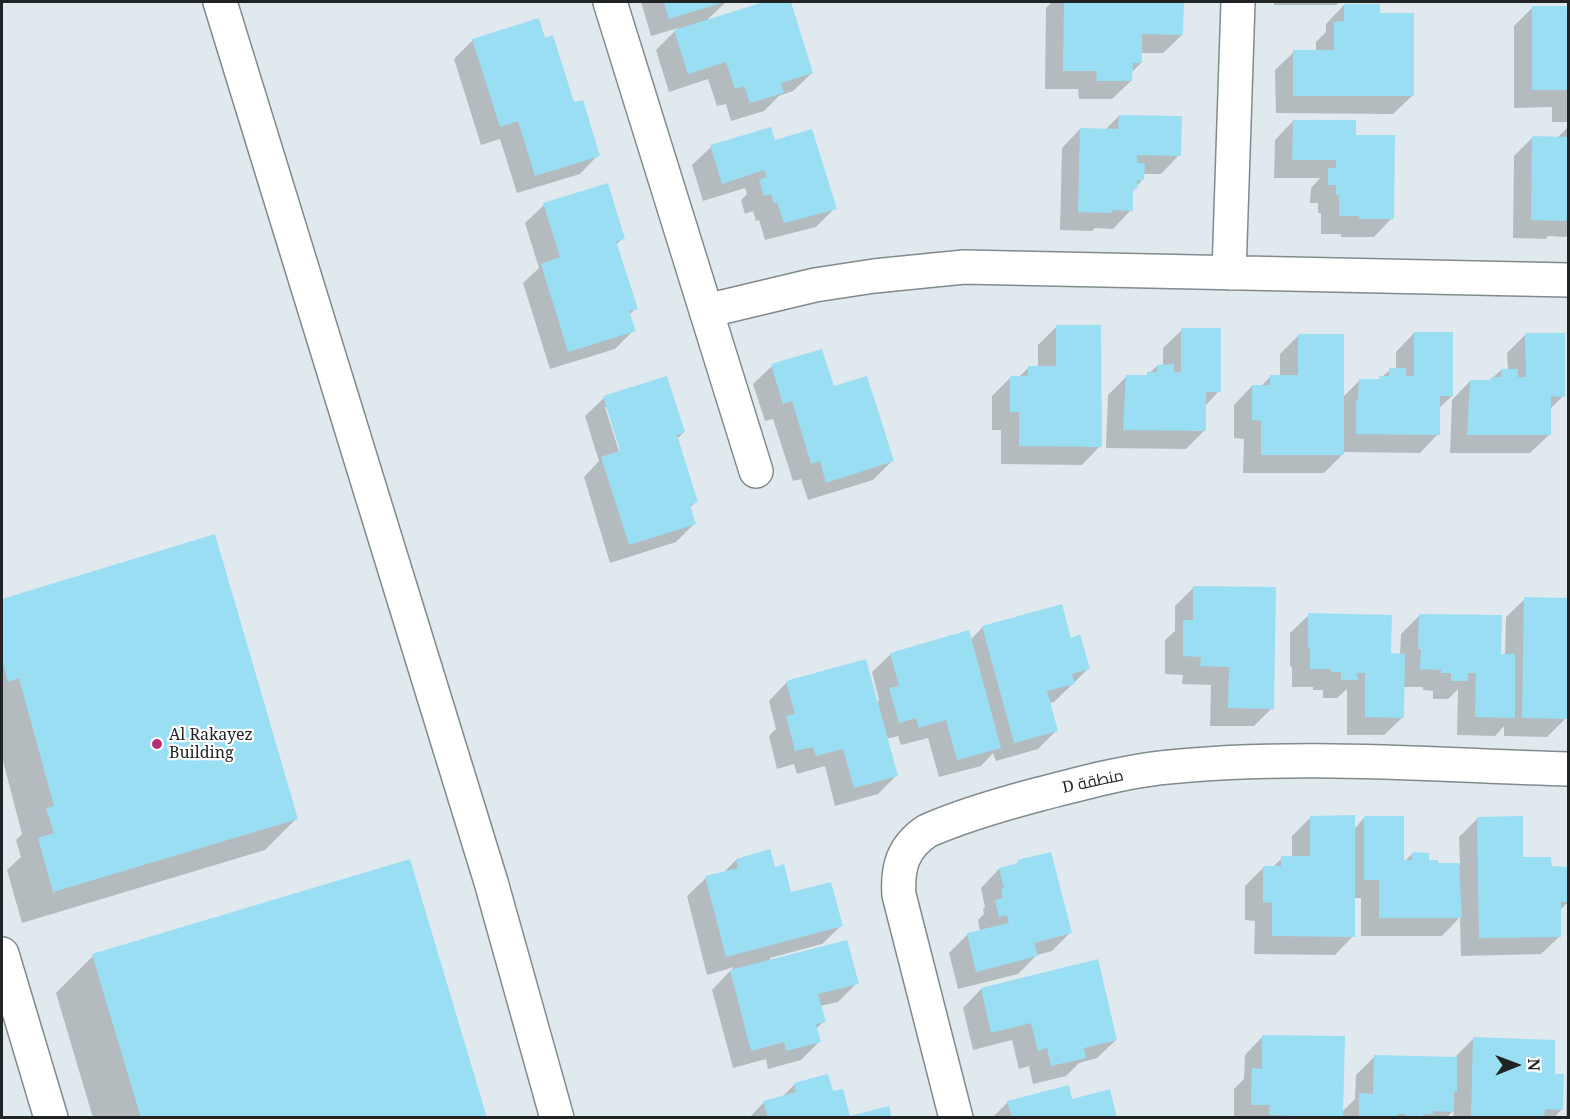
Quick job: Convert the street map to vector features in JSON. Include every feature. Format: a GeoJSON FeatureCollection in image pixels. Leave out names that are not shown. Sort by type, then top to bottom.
{"type":"FeatureCollection","features":[{"type":"Feature","properties":{"kind":"street"},"geometry":{"type":"LineString","coordinates":[[220,2],[491,882],[557,1118]]}},
{"type":"Feature","properties":{"kind":"street"},"geometry":{"type":"LineString","coordinates":[[610,2],[756,471]]}},
{"type":"Feature","properties":{"kind":"street"},"geometry":{"type":"LineString","coordinates":[[1229,273],[1238,2]]}},
{"type":"Feature","properties":{"kind":"street"},"geometry":{"type":"LineString","coordinates":[[706,311],[815,285],[964,267],[1569,280]]}},
{"type":"Feature","properties":{"kind":"street","name":"D منطقة"},"geometry":{"type":"LineString","coordinates":[[956,1118],[898,895],[901,862],[909,847],[927,831],[1010,802],[1084,783],[1158,768],[1252,763],[1350,762],[1569,769]]}},
{"type":"Feature","properties":{"kind":"street"},"geometry":{"type":"LineString","coordinates":[[2,954],[51,1118]]}},
{"type":"Feature","properties":{"kind":"building"},"geometry":{"type":"Polygon","coordinates":[[[664,2],[724,2],[669,19],[664,2]]]}},
{"type":"Feature","properties":{"kind":"building"},"geometry":{"type":"Polygon","coordinates":[[[764,2],[791,2],[813,73],[781,83],[784,93],[750,103],[744,86],[735,89],[726,62],[688,74],[674,30],[764,2]]]}},
{"type":"Feature","properties":{"kind":"building"},"geometry":{"type":"Polygon","coordinates":[[[1064,2],[1184,2],[1183,35],[1142,34],[1142,63],[1133,63],[1132,81],[1097,81],[1096,71],[1063,71],[1064,2]]]}},
{"type":"Feature","properties":{"kind":"building"},"geometry":{"type":"Polygon","coordinates":[[[1344,4],[1380,4],[1380,13],[1414,13],[1414,96],[1293,96],[1293,50],[1334,50],[1334,22],[1344,21],[1344,4]]]}},
{"type":"Feature","properties":{"kind":"building"},"geometry":{"type":"Polygon","coordinates":[[[1532,6],[1567,6],[1568,90],[1532,90],[1532,6]]]}},
{"type":"Feature","properties":{"kind":"building"},"geometry":{"type":"Polygon","coordinates":[[[539,18],[545,38],[553,35],[574,102],[583,100],[600,156],[535,176],[518,121],[500,127],[472,39],[539,18]]]}},
{"type":"Feature","properties":{"kind":"building"},"geometry":{"type":"Polygon","coordinates":[[[1119,115],[1182,116],[1181,156],[1137,155],[1137,163],[1145,163],[1144,180],[1137,180],[1137,189],[1133,189],[1133,211],[1078,212],[1080,128],[1118,129],[1119,115]]]}},
{"type":"Feature","properties":{"kind":"building"},"geometry":{"type":"Polygon","coordinates":[[[1293,120],[1356,120],[1356,135],[1395,135],[1394,219],[1359,219],[1359,216],[1339,216],[1339,195],[1336,195],[1336,185],[1328,185],[1328,168],[1336,168],[1336,160],[1292,160],[1293,120]]]}},
{"type":"Feature","properties":{"kind":"building"},"geometry":{"type":"Polygon","coordinates":[[[771,127],[775,140],[812,129],[837,209],[784,223],[777,202],[774,203],[771,194],[764,196],[759,180],[767,177],[764,170],[722,184],[710,145],[771,127]]]}},
{"type":"Feature","properties":{"kind":"building"},"geometry":{"type":"Polygon","coordinates":[[[1532,136],[1568,137],[1568,219],[1566,221],[1531,220],[1532,136]]]}},
{"type":"Feature","properties":{"kind":"building"},"geometry":{"type":"Polygon","coordinates":[[[608,183],[625,239],[616,241],[638,309],[629,311],[636,331],[568,352],[541,264],[560,257],[543,203],[608,183]]]}},
{"type":"Feature","properties":{"kind":"building"},"geometry":{"type":"Polygon","coordinates":[[[1056,325],[1101,325],[1102,447],[1019,446],[1019,412],[1010,412],[1010,376],[1028,376],[1028,366],[1056,366],[1056,325]]]}},
{"type":"Feature","properties":{"kind":"building"},"geometry":{"type":"Polygon","coordinates":[[[1181,328],[1221,328],[1221,392],[1206,392],[1206,431],[1123,430],[1126,375],[1147,375],[1147,372],[1157,372],[1157,365],[1174,364],[1174,372],[1181,372],[1181,328]]]}},
{"type":"Feature","properties":{"kind":"building"},"geometry":{"type":"Polygon","coordinates":[[[1414,332],[1453,332],[1453,396],[1440,396],[1440,435],[1356,434],[1356,400],[1358,400],[1359,379],[1380,379],[1379,376],[1389,376],[1389,368],[1406,368],[1406,376],[1414,376],[1414,332]]]}},
{"type":"Feature","properties":{"kind":"building"},"geometry":{"type":"Polygon","coordinates":[[[1525,333],[1565,333],[1565,397],[1551,396],[1551,435],[1467,435],[1470,380],[1491,380],[1491,377],[1501,377],[1501,369],[1518,369],[1518,377],[1526,377],[1525,333]]]}},
{"type":"Feature","properties":{"kind":"building"},"geometry":{"type":"Polygon","coordinates":[[[1298,334],[1344,334],[1344,455],[1261,455],[1261,421],[1252,420],[1252,385],[1270,385],[1270,375],[1298,375],[1298,334]]]}},
{"type":"Feature","properties":{"kind":"building"},"geometry":{"type":"Polygon","coordinates":[[[822,349],[834,386],[867,376],[894,461],[826,483],[820,461],[811,464],[792,401],[783,404],[771,364],[822,349]]]}},
{"type":"Feature","properties":{"kind":"building"},"geometry":{"type":"Polygon","coordinates":[[[667,376],[685,432],[677,435],[698,502],[690,505],[696,524],[629,545],[601,457],[620,451],[603,396],[667,376]]]}},
{"type":"Feature","properties":{"kind":"building","name":"Al Rakayez Building"},"geometry":{"type":"Polygon","coordinates":[[[215,534],[298,819],[53,892],[38,838],[54,833],[46,808],[54,806],[19,678],[8,682],[2,659],[2,599],[215,534]]]}},
{"type":"Feature","properties":{"kind":"building"},"geometry":{"type":"Polygon","coordinates":[[[1193,586],[1276,587],[1274,709],[1228,708],[1229,667],[1200,666],[1201,657],[1183,656],[1183,620],[1193,620],[1193,586]]]}},
{"type":"Feature","properties":{"kind":"building"},"geometry":{"type":"Polygon","coordinates":[[[1524,597],[1568,598],[1567,719],[1522,718],[1524,597]]]}},
{"type":"Feature","properties":{"kind":"building"},"geometry":{"type":"Polygon","coordinates":[[[1062,604],[1071,638],[1080,634],[1090,669],[1072,674],[1075,684],[1047,691],[1058,731],[1014,743],[982,626],[1062,604]]]}},
{"type":"Feature","properties":{"kind":"building"},"geometry":{"type":"Polygon","coordinates":[[[1308,613],[1392,615],[1391,653],[1405,654],[1404,718],[1365,717],[1365,673],[1357,673],[1358,680],[1341,680],[1341,672],[1331,672],[1331,669],[1310,669],[1308,613]]]}},
{"type":"Feature","properties":{"kind":"building"},"geometry":{"type":"Polygon","coordinates":[[[1419,614],[1502,615],[1501,654],[1515,654],[1515,718],[1475,717],[1476,673],[1468,673],[1468,681],[1451,681],[1451,673],[1420,669],[1419,614]]]}},
{"type":"Feature","properties":{"kind":"building"},"geometry":{"type":"Polygon","coordinates":[[[969,630],[1001,748],[957,760],[946,720],[919,728],[916,718],[899,723],[889,688],[899,686],[890,653],[969,630]]]}},
{"type":"Feature","properties":{"kind":"building"},"geometry":{"type":"Polygon","coordinates":[[[866,659],[898,776],[854,788],[843,749],[816,756],[813,747],[795,751],[786,716],[795,714],[786,681],[866,659]]]}},
{"type":"Feature","properties":{"kind":"building"},"geometry":{"type":"Polygon","coordinates":[[[1355,815],[1355,937],[1272,936],[1272,903],[1263,902],[1263,866],[1281,866],[1281,856],[1310,856],[1310,816],[1355,815]]]}},
{"type":"Feature","properties":{"kind":"building"},"geometry":{"type":"Polygon","coordinates":[[[1364,816],[1404,816],[1404,860],[1412,860],[1412,852],[1429,853],[1429,860],[1438,860],[1438,863],[1459,863],[1462,918],[1379,918],[1379,880],[1364,880],[1364,816]]]}},
{"type":"Feature","properties":{"kind":"building"},"geometry":{"type":"Polygon","coordinates":[[[1523,816],[1523,857],[1551,857],[1552,866],[1568,867],[1568,902],[1561,902],[1561,937],[1479,938],[1477,817],[1523,816]]]}},
{"type":"Feature","properties":{"kind":"building"},"geometry":{"type":"Polygon","coordinates":[[[770,849],[775,867],[784,864],[791,892],[831,882],[843,926],[726,957],[705,876],[738,868],[736,859],[770,849]]]}},
{"type":"Feature","properties":{"kind":"building"},"geometry":{"type":"Polygon","coordinates":[[[1051,852],[1072,933],[1034,943],[1038,956],[976,972],[967,933],[1009,923],[1007,915],[999,917],[995,900],[1003,898],[1001,889],[1004,888],[999,868],[1018,863],[1017,860],[1051,852]]]}},
{"type":"Feature","properties":{"kind":"building"},"geometry":{"type":"Polygon","coordinates":[[[410,859],[487,1118],[141,1118],[92,954],[410,859]]]}},
{"type":"Feature","properties":{"kind":"building"},"geometry":{"type":"Polygon","coordinates":[[[847,940],[859,984],[818,994],[826,1022],[816,1024],[821,1042],[786,1051],[784,1042],[751,1051],[730,970],[847,940]]]}},
{"type":"Feature","properties":{"kind":"building"},"geometry":{"type":"Polygon","coordinates":[[[1098,959],[1117,1040],[1084,1048],[1086,1058],[1051,1066],[1047,1048],[1038,1051],[1031,1023],[991,1033],[981,988],[1098,959]]]}},
{"type":"Feature","properties":{"kind":"building"},"geometry":{"type":"Polygon","coordinates":[[[1262,1035],[1345,1036],[1343,1118],[1298,1118],[1298,1116],[1269,1115],[1270,1105],[1251,1105],[1252,1068],[1262,1069],[1262,1035]]]}},
{"type":"Feature","properties":{"kind":"building"},"geometry":{"type":"Polygon","coordinates":[[[1473,1037],[1555,1040],[1555,1074],[1564,1074],[1563,1110],[1545,1109],[1544,1118],[1471,1118],[1473,1037]]]}},
{"type":"Feature","properties":{"kind":"building"},"geometry":{"type":"Polygon","coordinates":[[[1374,1055],[1457,1057],[1457,1092],[1454,1091],[1454,1112],[1433,1111],[1433,1114],[1423,1114],[1423,1118],[1406,1118],[1406,1114],[1398,1114],[1398,1118],[1359,1118],[1359,1093],[1373,1094],[1374,1055]]]}},
{"type":"Feature","properties":{"kind":"building"},"geometry":{"type":"Polygon","coordinates":[[[828,1074],[833,1091],[843,1089],[850,1116],[889,1106],[892,1118],[768,1118],[763,1101],[796,1092],[794,1083],[828,1074]]]}},
{"type":"Feature","properties":{"kind":"building"},"geometry":{"type":"Polygon","coordinates":[[[1069,1085],[1072,1099],[1110,1089],[1117,1118],[1012,1118],[1007,1101],[1069,1085]]]}},
{"type":"Feature","properties":{"kind":"place","name":"Al Rakayez Building"},"geometry":{"type":"Point","coordinates":[157,744]}}]}
